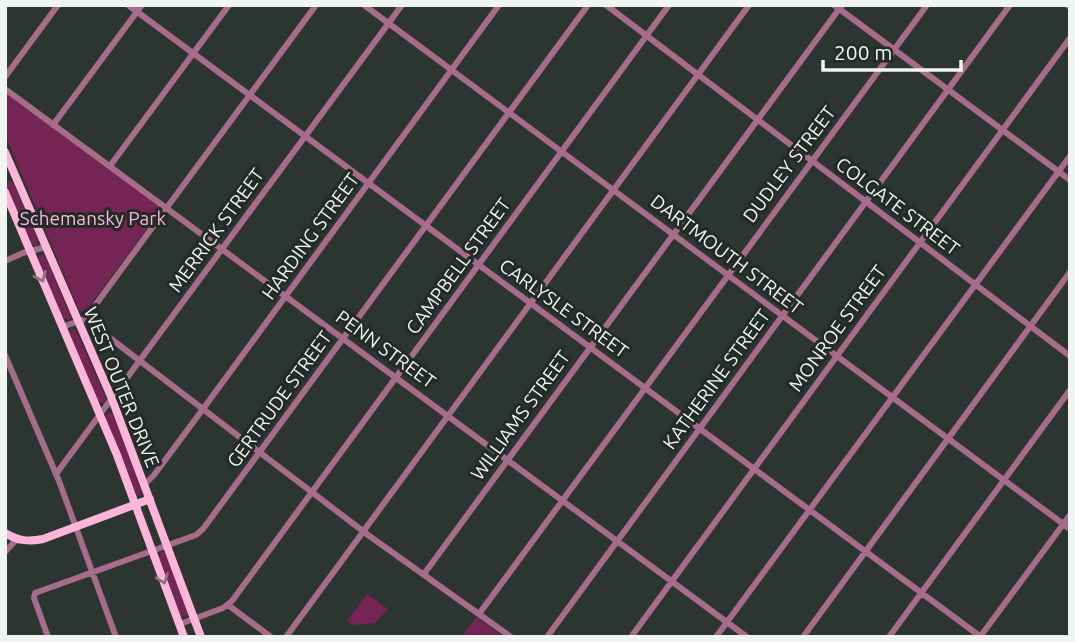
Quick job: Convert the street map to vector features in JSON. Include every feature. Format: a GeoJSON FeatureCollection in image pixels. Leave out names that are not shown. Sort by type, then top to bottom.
{"type":"FeatureCollection","features":[{"type":"Feature","properties":{"kind":"main road","name":"WEST OUTER DRIVE"},"geometry":{"type":"LineString","coordinates":[[5,152],[82,321],[201,637]]}},
{"type":"Feature","properties":{"kind":"main road"},"geometry":{"type":"LineString","coordinates":[[5,177],[15,173]]}},
{"type":"Feature","properties":{"kind":"main road","name":"WEST OUTER DRIVE"},"geometry":{"type":"LineString","coordinates":[[5,192],[100,415],[184,637]]}},
{"type":"Feature","properties":{"kind":"main road"},"geometry":{"type":"LineString","coordinates":[[5,533],[16,540],[43,540],[150,499]]}},
{"type":"Feature","properties":{"kind":"street"},"geometry":{"type":"LineString","coordinates":[[5,77],[58,5]]}},
{"type":"Feature","properties":{"kind":"street","name":"CARLYSLE STREET"},"geometry":{"type":"LineString","coordinates":[[128,5],[980,637]]}},
{"type":"Feature","properties":{"kind":"street"},"geometry":{"type":"LineString","coordinates":[[53,125],[142,5]]}},
{"type":"Feature","properties":{"kind":"street"},"geometry":{"type":"LineString","coordinates":[[110,166],[229,5]]}},
{"type":"Feature","properties":{"kind":"street"},"geometry":{"type":"LineString","coordinates":[[62,327],[82,321],[316,5]]}},
{"type":"Feature","properties":{"kind":"street","name":"DARTMOUTH STREET"},"geometry":{"type":"LineString","coordinates":[[364,5],[1067,526]]}},
{"type":"Feature","properties":{"kind":"street","name":"MERRICK STREET"},"geometry":{"type":"LineString","coordinates":[[56,474],[402,5]]}},
{"type":"Feature","properties":{"kind":"street","name":"HARDING STREET"},"geometry":{"type":"LineString","coordinates":[[145,484],[499,5]]}},
{"type":"Feature","properties":{"kind":"street","name":"GERTRUDE STREET"},"geometry":{"type":"LineString","coordinates":[[48,637],[34,595],[200,533],[588,5]]}},
{"type":"Feature","properties":{"kind":"street","name":"COLGATE STREET"},"geometry":{"type":"LineString","coordinates":[[606,5],[1070,355]]}},
{"type":"Feature","properties":{"kind":"street","name":"CAMPBELL STREET"},"geometry":{"type":"LineString","coordinates":[[228,605],[669,5]]}},
{"type":"Feature","properties":{"kind":"street"},"geometry":{"type":"LineString","coordinates":[[286,637],[749,5]]}},
{"type":"Feature","properties":{"kind":"street","name":"DUDLEY STREET"},"geometry":{"type":"LineString","coordinates":[[479,614],[927,5]]}},
{"type":"Feature","properties":{"kind":"street","name":"KATHERINE STREET"},"geometry":{"type":"LineString","coordinates":[[547,637],[1010,5]]}},
{"type":"Feature","properties":{"kind":"street"},"geometry":{"type":"LineString","coordinates":[[838,7],[1070,180]]}},
{"type":"Feature","properties":{"kind":"street","name":"WILLIAMS STREET"},"geometry":{"type":"LineString","coordinates":[[424,574],[838,7]]}},
{"type":"Feature","properties":{"kind":"street","name":"MONROE STREET"},"geometry":{"type":"LineString","coordinates":[[631,637],[1070,38]]}},
{"type":"Feature","properties":{"kind":"street","name":"PENN STREET"},"geometry":{"type":"LineString","coordinates":[[5,89],[450,415],[747,637]]}},
{"type":"Feature","properties":{"kind":"street"},"geometry":{"type":"LineString","coordinates":[[716,637],[1070,156]]}},
{"type":"Feature","properties":{"kind":"street"},"geometry":{"type":"LineString","coordinates":[[5,261],[46,247]]}},
{"type":"Feature","properties":{"kind":"street"},"geometry":{"type":"LineString","coordinates":[[803,637],[1070,272]]}},
{"type":"Feature","properties":{"kind":"street"},"geometry":{"type":"LineString","coordinates":[[82,321],[140,361],[363,531],[510,637]]}},
{"type":"Feature","properties":{"kind":"street"},"geometry":{"type":"LineString","coordinates":[[5,355],[56,474],[116,637]]}},
{"type":"Feature","properties":{"kind":"street"},"geometry":{"type":"LineString","coordinates":[[889,637],[1070,390]]}},
{"type":"Feature","properties":{"kind":"street"},"geometry":{"type":"LineString","coordinates":[[980,637],[1067,526],[1070,515]]}},
{"type":"Feature","properties":{"kind":"street"},"geometry":{"type":"LineString","coordinates":[[5,552],[16,540]]}},
{"type":"Feature","properties":{"kind":"street"},"geometry":{"type":"LineString","coordinates":[[180,624],[228,605],[271,637]]}},
{"type":"Feature","properties":{"kind":"green space","name":"Schemansky Park"},"geometry":{"type":"Polygon","coordinates":[[[5,93],[162,208],[84,313],[79,310],[5,135],[5,93]]]}},
{"type":"Feature","properties":{"kind":"green space"},"geometry":{"type":"Polygon","coordinates":[[[9,180],[13,182],[38,240],[37,246],[32,244],[6,184],[9,180]]]}},
{"type":"Feature","properties":{"kind":"green space"},"geometry":{"type":"Polygon","coordinates":[[[42,254],[71,317],[69,320],[63,318],[38,258],[42,254]]]}},
{"type":"Feature","properties":{"kind":"green space"},"geometry":{"type":"Polygon","coordinates":[[[72,328],[76,330],[106,399],[104,404],[98,401],[70,333],[72,328]]]}},
{"type":"Feature","properties":{"kind":"green space"},"geometry":{"type":"Polygon","coordinates":[[[108,412],[113,414],[142,495],[137,496],[106,418],[108,412]]]}},
{"type":"Feature","properties":{"kind":"green space"},"geometry":{"type":"Polygon","coordinates":[[[162,551],[166,553],[188,614],[186,617],[180,616],[159,557],[162,551]]]}},
{"type":"Feature","properties":{"kind":"green space"},"geometry":{"type":"Polygon","coordinates":[[[367,594],[388,609],[375,623],[352,625],[347,621],[367,594]]]}},
{"type":"Feature","properties":{"kind":"green space"},"geometry":{"type":"Polygon","coordinates":[[[476,617],[503,637],[462,637],[476,617]]]}}]}
